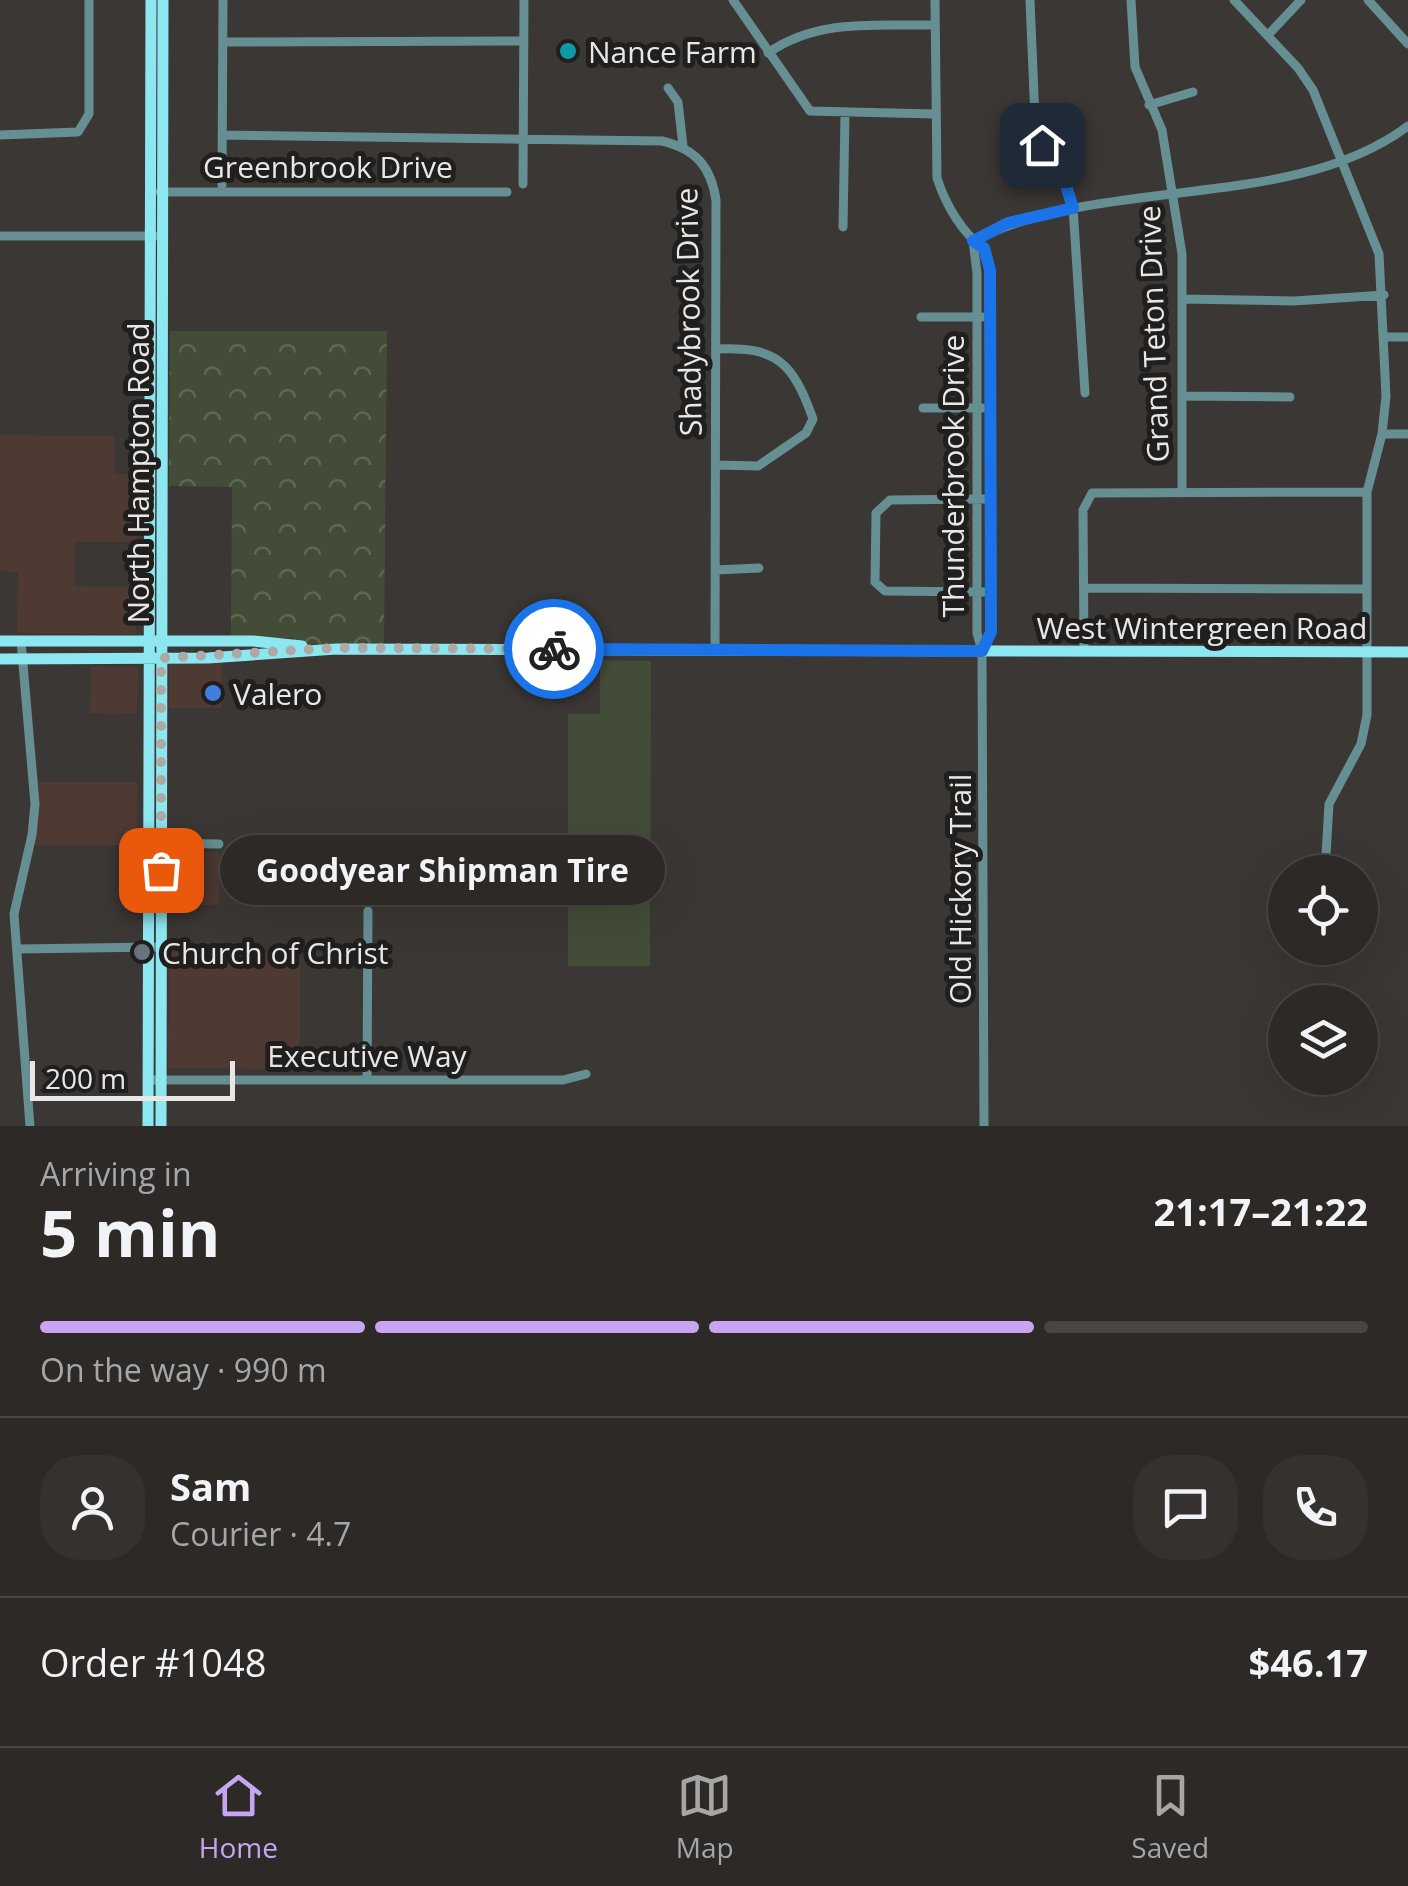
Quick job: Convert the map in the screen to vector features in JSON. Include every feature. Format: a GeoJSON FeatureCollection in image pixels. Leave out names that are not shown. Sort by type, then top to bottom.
{"type":"FeatureCollection","features":[{"type":"Feature","properties":{"kind":"main road","name":"North Hampton Road"},"geometry":{"type":"LineString","coordinates":[[150,0],[156,236],[154,843],[148,950],[154,1080],[161,1126]]}},
{"type":"Feature","properties":{"kind":"main road","name":"North Hampton Road"},"geometry":{"type":"LineString","coordinates":[[156,192],[163,0]]}},
{"type":"Feature","properties":{"kind":"main road","name":"West Wintergreen Road"},"geometry":{"type":"LineString","coordinates":[[0,641],[154,641],[336,648],[1408,652]]}},
{"type":"Feature","properties":{"kind":"main road"},"geometry":{"type":"LineString","coordinates":[[210,658],[216,650],[309,646]]}},
{"type":"Feature","properties":{"kind":"main road","name":"West Wintergreen Road"},"geometry":{"type":"LineString","coordinates":[[0,658],[210,658],[336,648]]}},
{"type":"Feature","properties":{"kind":"main road","name":"North Hampton Road"},"geometry":{"type":"LineString","coordinates":[[148,1126],[161,946],[154,843]]}},
{"type":"Feature","properties":{"kind":"street"},"geometry":{"type":"LineString","coordinates":[[0,135],[78,132],[89,114],[89,0]]}},
{"type":"Feature","properties":{"kind":"street"},"geometry":{"type":"LineString","coordinates":[[222,185],[223,0]]}},
{"type":"Feature","properties":{"kind":"street"},"geometry":{"type":"LineString","coordinates":[[522,184],[524,0]]}},
{"type":"Feature","properties":{"kind":"street"},"geometry":{"type":"LineString","coordinates":[[733,0],[804,107],[845,115],[934,114]]}},
{"type":"Feature","properties":{"kind":"street","name":"Thunderbrook Drive"},"geometry":{"type":"LineString","coordinates":[[935,0],[937,178],[946,201],[973,241],[984,248],[990,270],[991,632],[982,651]]}},
{"type":"Feature","properties":{"kind":"street"},"geometry":{"type":"LineString","coordinates":[[1030,0],[1035,120],[1042,145],[1061,170],[1073,208],[1085,393]]}},
{"type":"Feature","properties":{"kind":"street","name":"Grand Teton Drive"},"geometry":{"type":"LineString","coordinates":[[1131,0],[1135,67],[1162,130],[1174,192],[1182,299],[1182,493]]}},
{"type":"Feature","properties":{"kind":"street"},"geometry":{"type":"LineString","coordinates":[[1234,0],[1313,90],[1379,254],[1384,295],[1382,434],[1367,492],[1367,715],[1361,744],[1330,804],[1326,855]]}},
{"type":"Feature","properties":{"kind":"street"},"geometry":{"type":"LineString","coordinates":[[1268,35],[1301,0]]}},
{"type":"Feature","properties":{"kind":"street"},"geometry":{"type":"LineString","coordinates":[[1368,0],[1408,44]]}},
{"type":"Feature","properties":{"kind":"street"},"geometry":{"type":"LineString","coordinates":[[768,53],[792,36],[820,28],[934,26]]}},
{"type":"Feature","properties":{"kind":"street"},"geometry":{"type":"LineString","coordinates":[[223,42],[524,41]]}},
{"type":"Feature","properties":{"kind":"street"},"geometry":{"type":"LineString","coordinates":[[668,88],[678,102],[683,146]]}},
{"type":"Feature","properties":{"kind":"street"},"geometry":{"type":"LineString","coordinates":[[1149,105],[1193,92]]}},
{"type":"Feature","properties":{"kind":"street"},"geometry":{"type":"LineString","coordinates":[[843,227],[845,115]]}},
{"type":"Feature","properties":{"kind":"street"},"geometry":{"type":"LineString","coordinates":[[973,241],[1008,223],[1073,208],[1284,176],[1344,161],[1408,126]]}},
{"type":"Feature","properties":{"kind":"street","name":"Shadybrook Drive"},"geometry":{"type":"LineString","coordinates":[[222,135],[662,141],[683,146],[713,178],[715,650]]}},
{"type":"Feature","properties":{"kind":"street","name":"Greenbrook Drive"},"geometry":{"type":"LineString","coordinates":[[156,192],[507,192]]}},
{"type":"Feature","properties":{"kind":"street"},"geometry":{"type":"LineString","coordinates":[[0,236],[156,236]]}},
{"type":"Feature","properties":{"kind":"street","name":"Thunderbrook Drive"},"geometry":{"type":"LineString","coordinates":[[973,241],[982,651]]}},
{"type":"Feature","properties":{"kind":"street"},"geometry":{"type":"LineString","coordinates":[[1182,299],[1277,301],[1384,295]]}},
{"type":"Feature","properties":{"kind":"street"},"geometry":{"type":"LineString","coordinates":[[921,317],[977,316],[990,320]]}},
{"type":"Feature","properties":{"kind":"street"},"geometry":{"type":"LineString","coordinates":[[1386,337],[1408,337]]}},
{"type":"Feature","properties":{"kind":"street"},"geometry":{"type":"LineString","coordinates":[[716,349],[754,347],[781,358],[813,419],[806,433],[758,466],[716,465]]}},
{"type":"Feature","properties":{"kind":"street"},"geometry":{"type":"LineString","coordinates":[[1183,396],[1290,397]]}},
{"type":"Feature","properties":{"kind":"street"},"geometry":{"type":"LineString","coordinates":[[923,408],[990,408]]}},
{"type":"Feature","properties":{"kind":"street"},"geometry":{"type":"LineString","coordinates":[[1382,434],[1408,434]]}},
{"type":"Feature","properties":{"kind":"street"},"geometry":{"type":"LineString","coordinates":[[1084,652],[1083,510],[1092,493],[1367,492]]}},
{"type":"Feature","properties":{"kind":"street"},"geometry":{"type":"LineString","coordinates":[[991,592],[886,591],[876,582],[874,545],[876,513],[890,500],[992,499]]}},
{"type":"Feature","properties":{"kind":"street"},"geometry":{"type":"LineString","coordinates":[[715,570],[759,568]]}},
{"type":"Feature","properties":{"kind":"street"},"geometry":{"type":"LineString","coordinates":[[1084,588],[1366,589]]}},
{"type":"Feature","properties":{"kind":"street"},"geometry":{"type":"LineString","coordinates":[[20,641],[28,754],[35,787],[32,835],[15,904],[30,1126]]}},
{"type":"Feature","properties":{"kind":"street","name":"Old Hickory Trail"},"geometry":{"type":"LineString","coordinates":[[982,651],[984,1126]]}},
{"type":"Feature","properties":{"kind":"street"},"geometry":{"type":"LineString","coordinates":[[154,843],[219,844]]}},
{"type":"Feature","properties":{"kind":"street"},"geometry":{"type":"LineString","coordinates":[[367,1079],[368,911]]}},
{"type":"Feature","properties":{"kind":"street"},"geometry":{"type":"LineString","coordinates":[[18,949],[148,950],[161,946]]}},
{"type":"Feature","properties":{"kind":"street","name":"Executive Way"},"geometry":{"type":"LineString","coordinates":[[154,1080],[563,1080],[586,1074]]}},
{"type":"Feature","properties":{"kind":"shaded area"},"geometry":{"type":"Polygon","coordinates":[[[0,435],[114,436],[114,474],[137,474],[137,542],[75,542],[74,586],[137,587],[136,634],[17,633],[18,572],[0,571],[0,435]]]}},
{"type":"Feature","properties":{"kind":"shaded area"},"geometry":{"type":"Polygon","coordinates":[[[169,661],[222,661],[221,708],[169,708],[169,661]]]}},
{"type":"Feature","properties":{"kind":"shaded area"},"geometry":{"type":"Polygon","coordinates":[[[91,666],[138,667],[137,714],[90,713],[91,666]]]}},
{"type":"Feature","properties":{"kind":"shaded area"},"geometry":{"type":"Polygon","coordinates":[[[34,782],[137,782],[137,845],[34,845],[34,782]]]}},
{"type":"Feature","properties":{"kind":"shaded area"},"geometry":{"type":"Polygon","coordinates":[[[168,852],[220,852],[219,905],[169,905],[168,852]]]}},
{"type":"Feature","properties":{"kind":"shaded area"},"geometry":{"type":"Polygon","coordinates":[[[169,952],[300,953],[300,1069],[168,1068],[169,952]]]}},
{"type":"Feature","properties":{"kind":"green space"},"geometry":{"type":"Polygon","coordinates":[[[170,331],[387,331],[384,645],[294,644],[293,638],[231,638],[232,487],[169,486],[170,331]]]}},
{"type":"Feature","properties":{"kind":"green space"},"geometry":{"type":"Polygon","coordinates":[[[600,660],[651,661],[650,966],[568,966],[568,714],[600,714],[600,660]]]}},
{"type":"Feature","properties":{"kind":"way so far"},"geometry":{"type":"LineString","coordinates":[[161,870],[161,658],[336,648],[554,649]]}},
{"type":"Feature","properties":{"kind":"place","name":"Nance Farm"},"geometry":{"type":"Point","coordinates":[568,51]}},
{"type":"Feature","properties":{"kind":"place","name":"Valero"},"geometry":{"type":"Point","coordinates":[213,693]}},
{"type":"Feature","properties":{"kind":"place","name":"Goodyear Shipman Tire"},"geometry":{"type":"Point","coordinates":[161,870]}},
{"type":"Feature","properties":{"kind":"place","name":"Church of Christ"},"geometry":{"type":"Point","coordinates":[142,952]}},
{"type":"Feature","properties":{"kind":"route"},"geometry":{"type":"LineString","coordinates":[[554,649],[982,651],[991,632],[990,270],[984,248],[973,241],[1008,223],[1073,208],[1061,170],[1042,145]]}}]}
